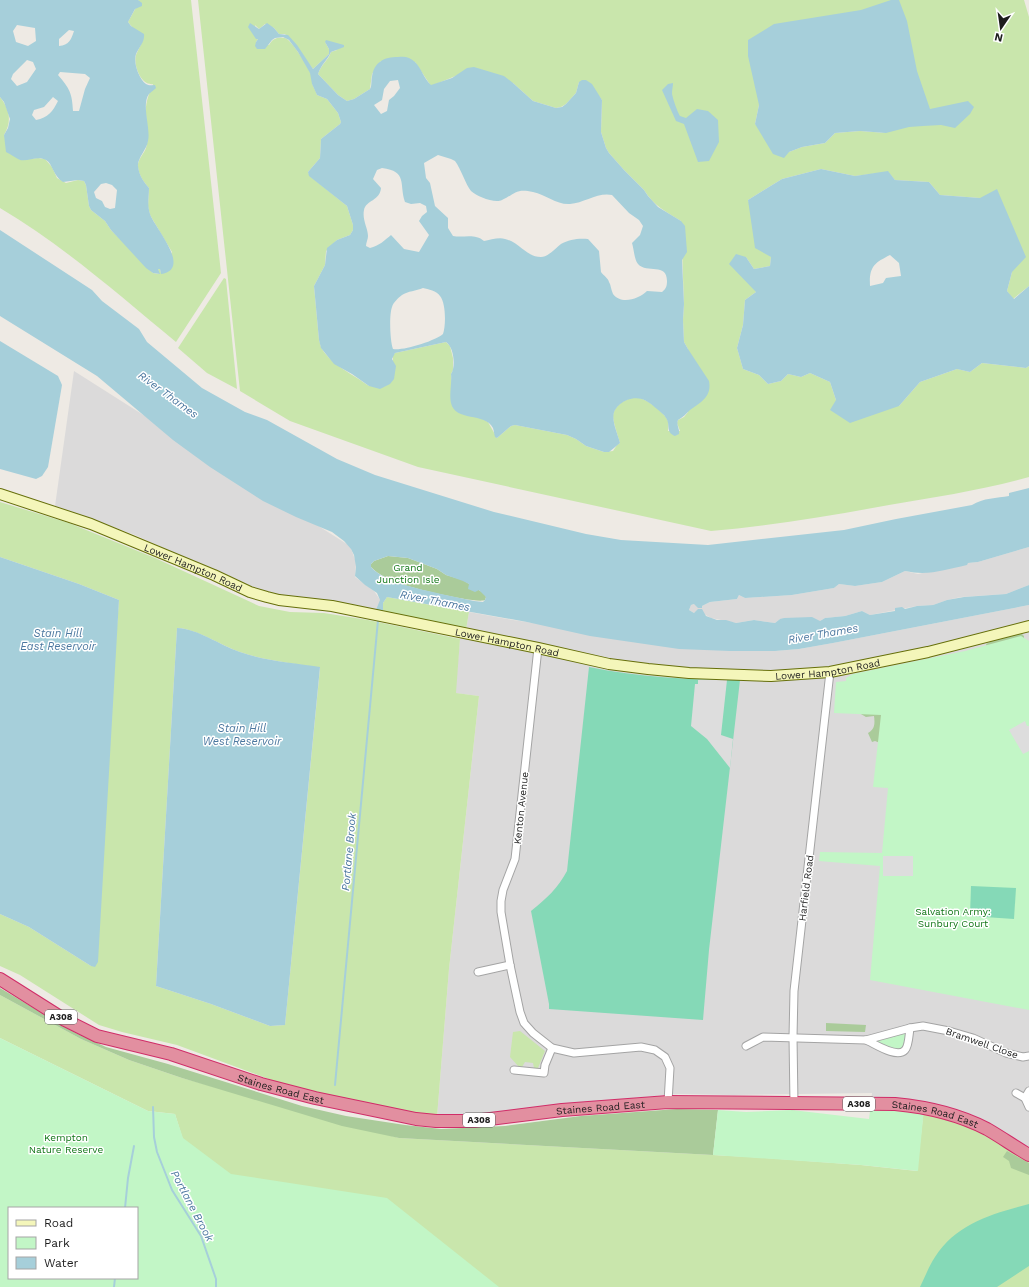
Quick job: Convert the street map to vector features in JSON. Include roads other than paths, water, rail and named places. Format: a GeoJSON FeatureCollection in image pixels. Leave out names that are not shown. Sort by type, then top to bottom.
{"type":"FeatureCollection","features":[{"type":"Feature","properties":{"kind":"highway","name":"Staines Road East"},"geometry":{"type":"LineString","coordinates":[[0,979],[65,1020],[97,1036],[171,1054],[262,1084],[315,1098],[392,1115],[436,1122],[474,1121],[562,1110],[668,1102],[895,1104],[924,1108],[964,1119],[987,1129],[1029,1155]]}},
{"type":"Feature","properties":{"kind":"street","name":"Lower Hampton Road"},"geometry":{"type":"LineString","coordinates":[[0,494],[97,526],[214,575],[250,592],[267,597],[279,600],[332,606],[609,664],[689,673],[771,676],[830,672],[928,652],[1029,626]]}},
{"type":"Feature","properties":{"kind":"street","name":"Kenton Avenue"},"geometry":{"type":"LineString","coordinates":[[538,648],[515,859],[503,890],[501,901],[501,912],[510,965],[520,1012],[524,1023],[533,1034],[552,1048],[574,1053],[641,1047],[655,1050],[665,1057],[670,1068],[668,1102]]}},
{"type":"Feature","properties":{"kind":"street","name":"Harfield Road"},"geometry":{"type":"LineString","coordinates":[[794,1104],[792,1037],[794,991],[830,672]]}},
{"type":"Feature","properties":{"kind":"street"},"geometry":{"type":"LineString","coordinates":[[478,972],[510,965]]}},
{"type":"Feature","properties":{"kind":"street","name":"Bramwell Close"},"geometry":{"type":"LineString","coordinates":[[746,1046],[763,1037],[866,1040],[923,1026],[949,1031],[973,1038],[1006,1053],[1023,1058],[1029,1056]]}},
{"type":"Feature","properties":{"kind":"street","name":"Bramwell Close"},"geometry":{"type":"LineString","coordinates":[[866,1040],[891,1052],[900,1053],[906,1048],[910,1028]]}},
{"type":"Feature","properties":{"kind":"street"},"geometry":{"type":"LineString","coordinates":[[514,1070],[544,1073],[545,1065],[552,1048]]}},
{"type":"Feature","properties":{"kind":"street"},"geometry":{"type":"LineString","coordinates":[[1025,1098],[1029,1091]]}},
{"type":"Feature","properties":{"kind":"street"},"geometry":{"type":"LineString","coordinates":[[1016,1093],[1025,1098],[1029,1107]]}},
{"type":"Feature","properties":{"kind":"water"},"geometry":{"type":"Polygon","coordinates":[[[0,0],[138,0],[142,3],[142,6],[135,9],[128,22],[131,26],[144,34],[143,42],[135,58],[139,75],[143,82],[149,85],[155,85],[156,88],[147,98],[146,110],[149,136],[138,166],[141,176],[149,188],[148,204],[150,214],[164,237],[173,256],[173,264],[170,271],[161,274],[160,269],[158,269],[160,274],[153,273],[146,268],[111,230],[105,221],[91,210],[84,181],[78,180],[63,182],[57,177],[46,160],[36,158],[20,160],[6,152],[4,135],[8,128],[10,119],[4,102],[0,97],[0,0]],[[17,25],[13,31],[16,42],[28,46],[36,41],[35,28],[17,25]],[[69,30],[59,39],[59,46],[69,42],[74,31],[69,30]],[[27,60],[13,74],[11,79],[17,86],[27,82],[36,69],[33,62],[27,60]],[[60,72],[58,75],[70,92],[73,111],[79,111],[85,89],[90,78],[85,74],[60,72]],[[53,97],[44,107],[34,110],[32,115],[36,120],[44,118],[50,114],[58,101],[53,97]],[[106,183],[101,184],[94,192],[96,198],[102,201],[105,207],[110,209],[115,208],[117,190],[112,185],[106,183]]]}},
{"type":"Feature","properties":{"kind":"water"},"geometry":{"type":"Polygon","coordinates":[[[891,0],[899,0],[907,21],[917,71],[930,109],[968,101],[974,107],[970,114],[955,128],[941,125],[909,127],[886,133],[860,131],[835,133],[825,143],[802,147],[789,152],[784,158],[773,154],[755,124],[759,105],[748,56],[748,40],[774,24],[861,10],[891,0]]]}},
{"type":"Feature","properties":{"kind":"water"},"geometry":{"type":"Polygon","coordinates":[[[250,23],[259,29],[267,23],[279,34],[288,35],[297,45],[313,69],[329,54],[329,49],[325,42],[326,40],[344,45],[344,47],[331,52],[318,74],[338,95],[347,101],[354,99],[370,89],[373,72],[377,64],[384,59],[393,57],[405,57],[413,60],[431,85],[452,78],[467,68],[474,67],[504,76],[533,101],[556,108],[562,107],[566,104],[576,93],[579,82],[582,80],[586,80],[592,84],[602,100],[601,132],[609,153],[658,207],[681,221],[685,226],[687,252],[682,260],[684,342],[709,381],[709,391],[705,398],[678,420],[677,424],[679,434],[675,436],[670,432],[665,417],[654,406],[647,401],[636,398],[623,402],[615,410],[613,418],[620,443],[609,452],[604,452],[586,446],[567,435],[515,425],[511,426],[497,438],[495,437],[493,428],[489,423],[484,420],[458,413],[454,409],[450,396],[451,374],[453,371],[454,362],[451,348],[446,342],[395,353],[392,359],[396,366],[394,379],[390,384],[380,389],[369,386],[334,364],[321,348],[314,286],[325,265],[327,248],[337,240],[350,235],[353,230],[353,225],[347,206],[309,176],[308,172],[320,158],[321,139],[341,122],[338,113],[327,99],[317,95],[312,84],[310,73],[289,40],[283,37],[275,38],[265,49],[257,49],[255,46],[258,39],[256,39],[248,27],[250,23]],[[398,80],[390,81],[384,89],[382,100],[374,105],[381,114],[387,111],[389,100],[400,88],[398,80]],[[438,155],[424,163],[426,178],[430,183],[435,206],[448,218],[448,228],[453,236],[473,236],[484,241],[503,238],[514,243],[531,255],[541,257],[549,254],[567,241],[588,239],[599,251],[601,272],[608,279],[613,294],[616,297],[630,300],[644,294],[647,291],[662,292],[666,287],[667,281],[664,272],[642,267],[638,264],[632,243],[640,235],[643,226],[639,220],[629,213],[612,195],[607,194],[596,196],[575,203],[565,204],[538,193],[519,191],[502,200],[495,201],[481,197],[471,191],[455,161],[438,155]],[[382,168],[377,170],[373,179],[381,188],[380,192],[376,198],[367,204],[364,210],[368,236],[366,246],[370,248],[376,246],[391,235],[404,249],[419,252],[429,235],[419,221],[427,212],[426,206],[420,203],[411,204],[405,202],[401,180],[396,172],[382,168]],[[423,288],[402,295],[396,301],[391,311],[390,328],[393,349],[419,345],[433,340],[443,334],[445,326],[443,304],[439,294],[423,288]]]}},
{"type":"Feature","properties":{"kind":"water"},"geometry":{"type":"Polygon","coordinates":[[[673,83],[672,95],[680,116],[686,118],[697,109],[708,111],[718,120],[719,142],[709,161],[698,162],[684,124],[676,121],[662,90],[668,84],[673,83]]]}},
{"type":"Feature","properties":{"kind":"water"},"geometry":{"type":"Polygon","coordinates":[[[821,169],[855,176],[888,171],[895,180],[929,182],[940,195],[980,198],[997,189],[1026,257],[1012,272],[1007,291],[1014,299],[1029,286],[1029,366],[1026,368],[982,363],[970,372],[957,369],[920,382],[899,406],[850,423],[830,410],[836,400],[830,382],[810,373],[801,377],[788,374],[781,381],[768,384],[759,375],[743,369],[737,348],[743,325],[745,300],[756,292],[729,264],[736,254],[746,257],[754,269],[770,266],[771,257],[755,248],[748,200],[782,179],[821,169]],[[890,255],[876,263],[870,274],[870,286],[883,283],[886,278],[901,276],[899,263],[890,255]]]}},
{"type":"Feature","properties":{"kind":"water","name":"River Thames"},"geometry":{"type":"Polygon","coordinates":[[[0,230],[92,290],[102,301],[139,329],[147,342],[202,388],[245,412],[267,420],[337,459],[375,475],[494,512],[586,534],[621,540],[708,545],[844,530],[972,505],[985,500],[1009,496],[1009,493],[1029,488],[1029,547],[978,562],[968,563],[967,565],[929,573],[905,571],[882,582],[855,586],[839,584],[834,588],[792,595],[745,598],[739,595],[737,599],[710,602],[702,606],[702,608],[698,608],[694,604],[691,605],[689,610],[694,613],[698,609],[702,609],[706,616],[717,620],[726,620],[736,623],[754,620],[775,623],[784,618],[812,617],[820,621],[825,618],[845,616],[862,611],[870,615],[895,611],[895,608],[902,607],[905,609],[917,606],[933,605],[947,600],[964,597],[1006,594],[1029,585],[1029,605],[833,643],[799,649],[775,651],[679,649],[590,636],[527,622],[387,597],[383,603],[383,611],[376,610],[380,600],[377,593],[355,576],[356,567],[354,555],[344,541],[332,532],[263,501],[210,467],[173,440],[97,376],[0,316],[0,230]],[[388,556],[374,561],[371,564],[371,567],[377,573],[404,585],[474,601],[483,602],[485,600],[486,597],[479,590],[475,592],[468,589],[469,584],[446,575],[437,569],[408,558],[388,556]]]}},
{"type":"Feature","properties":{"kind":"water"},"geometry":{"type":"Polygon","coordinates":[[[0,341],[58,376],[62,385],[48,467],[42,476],[36,479],[0,469],[0,341]]]}},
{"type":"Feature","properties":{"kind":"water","name":"Stain Hill East Reservoir"},"geometry":{"type":"Polygon","coordinates":[[[0,557],[79,584],[119,600],[98,962],[95,967],[91,966],[29,927],[0,914],[0,557]]]}},
{"type":"Feature","properties":{"kind":"water","name":"Stain Hill West Reservoir"},"geometry":{"type":"Polygon","coordinates":[[[177,628],[193,631],[232,649],[259,658],[320,667],[285,1025],[270,1026],[211,1004],[156,986],[177,628]]]}},
{"type":"Feature","properties":{"kind":"waterway","name":"Portlane Brook"},"geometry":{"type":"LineString","coordinates":[[335,1085],[378,620]]}},
{"type":"Feature","properties":{"kind":"waterway","name":"Portlane Brook"},"geometry":{"type":"LineString","coordinates":[[153,1107],[154,1137],[157,1152],[172,1190],[201,1236],[216,1279],[216,1287]]}},
{"type":"Feature","properties":{"kind":"waterway"},"geometry":{"type":"LineString","coordinates":[[125,1207],[128,1178],[134,1146]]}},
{"type":"Feature","properties":{"kind":"waterway"},"geometry":{"type":"LineString","coordinates":[[114,1287],[115,1279]]}},
{"type":"Feature","properties":{"kind":"park label","name":"Grand Junction Isle"},"geometry":{"type":"Point","coordinates":[408,572]}},
{"type":"Feature","properties":{"kind":"park label","name":"Salvation Army: Sunbury Court"},"geometry":{"type":"Point","coordinates":[953,916]}},
{"type":"Feature","properties":{"kind":"park label","name":"Kempton Nature Reserve"},"geometry":{"type":"Point","coordinates":[66,1142]}}]}
